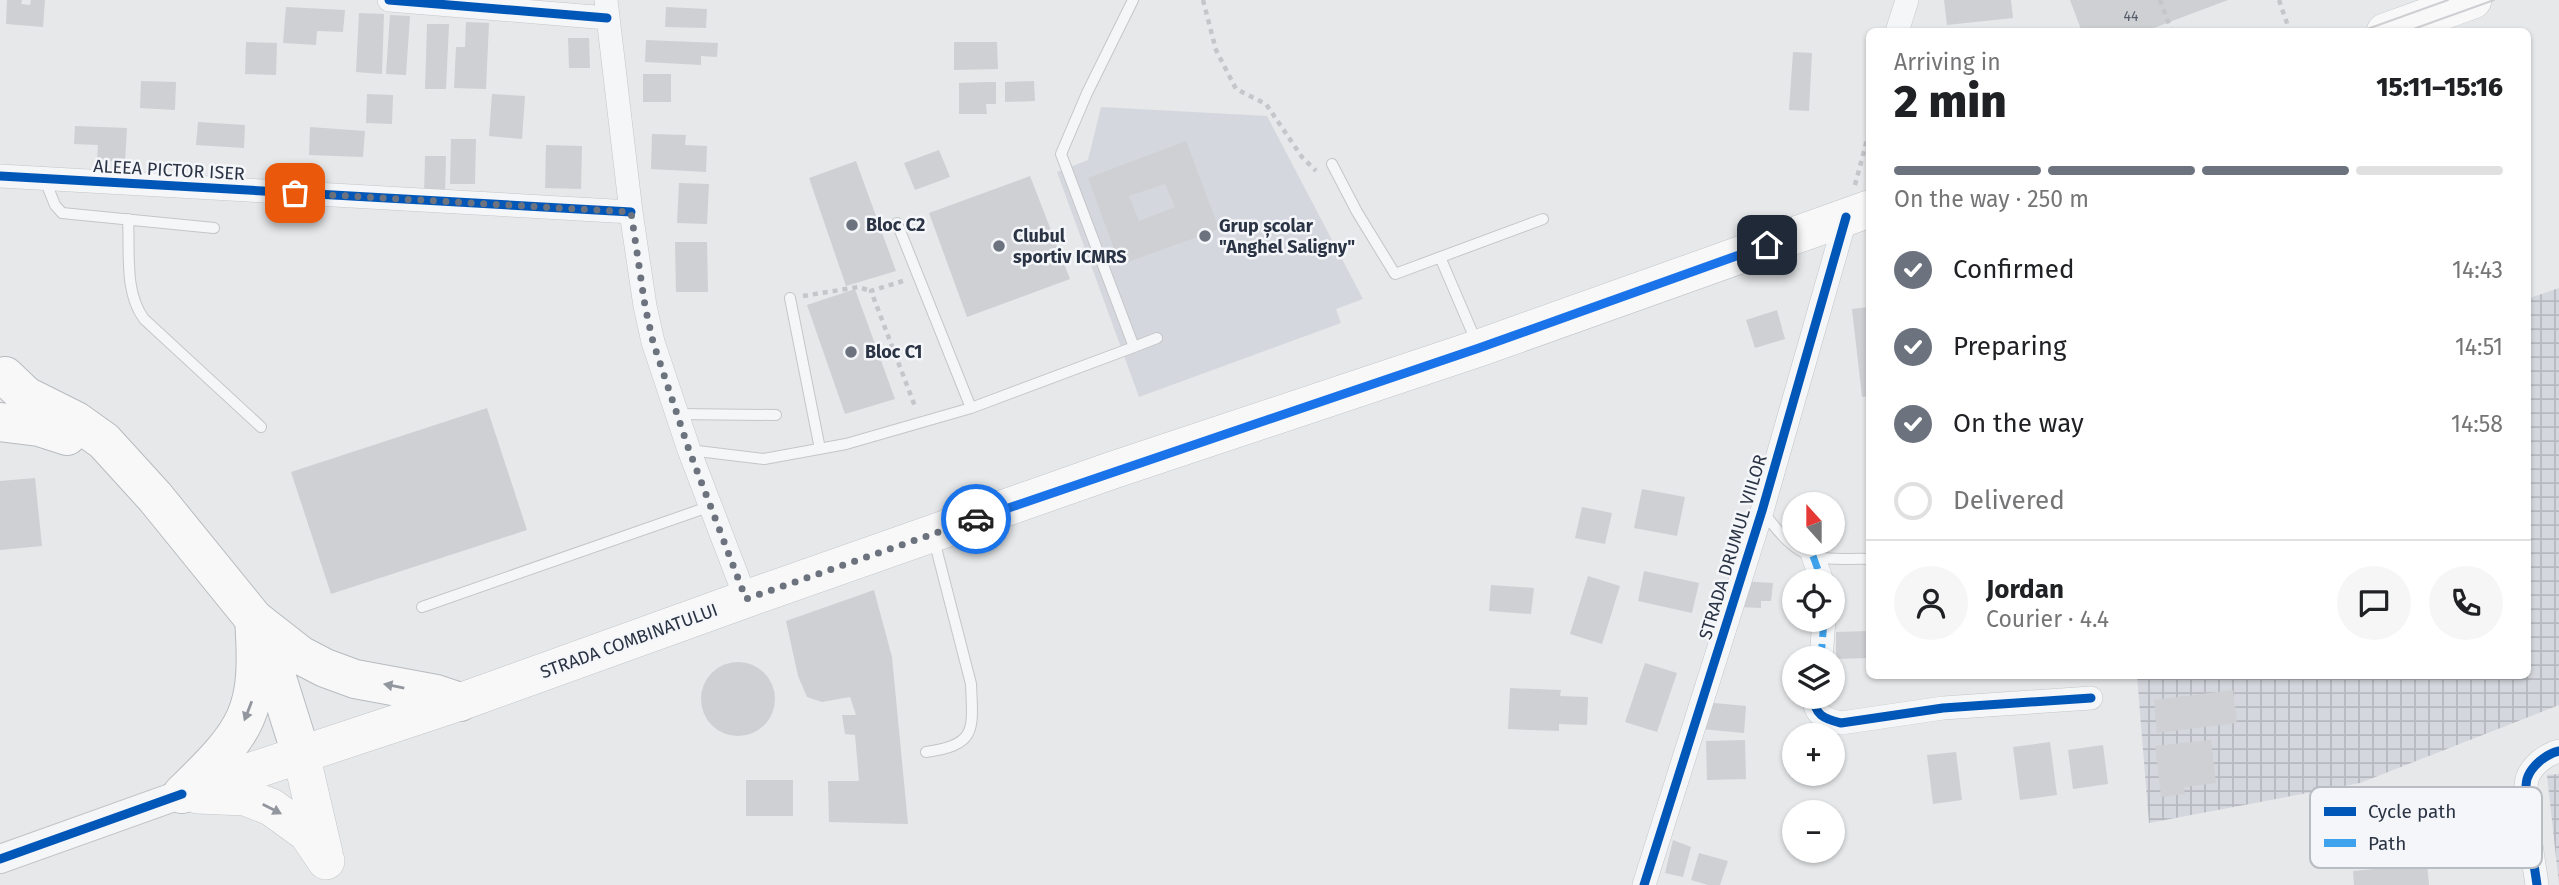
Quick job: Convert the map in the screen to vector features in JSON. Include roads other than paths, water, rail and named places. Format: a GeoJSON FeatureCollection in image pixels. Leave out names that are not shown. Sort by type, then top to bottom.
{"type":"FeatureCollection","features":[{"type":"Feature","properties":{"kind":"highway"},"geometry":{"type":"LineString","coordinates":[[0,416],[8,401],[8,388],[3,371]]}},
{"type":"Feature","properties":{"kind":"highway"},"geometry":{"type":"LineString","coordinates":[[3,371],[26,396],[91,431],[155,497],[254,619],[268,646],[301,754]]}},
{"type":"Feature","properties":{"kind":"highway"},"geometry":{"type":"LineString","coordinates":[[0,422],[17,422],[57,432],[117,458]]}},
{"type":"Feature","properties":{"kind":"highway"},"geometry":{"type":"LineString","coordinates":[[254,619],[300,654],[325,668],[355,678],[436,694],[460,702]]}},
{"type":"Feature","properties":{"kind":"highway"},"geometry":{"type":"LineString","coordinates":[[182,794],[232,743],[251,707],[257,667],[254,619]]}},
{"type":"Feature","properties":{"kind":"main road"},"geometry":{"type":"LineString","coordinates":[[2396,28],[2473,0]]}},
{"type":"Feature","properties":{"kind":"main road","name":"STRADA COMBINATULUI"},"geometry":{"type":"LineString","coordinates":[[182,794],[460,702],[1113,470],[1479,348],[1858,213]]}},
{"type":"Feature","properties":{"kind":"main road"},"geometry":{"type":"LineString","coordinates":[[301,754],[328,873]]}},
{"type":"Feature","properties":{"kind":"main road"},"geometry":{"type":"LineString","coordinates":[[182,794],[245,797],[271,807],[307,833],[328,873]]}},
{"type":"Feature","properties":{"kind":"street"},"geometry":{"type":"LineString","coordinates":[[389,0],[606,9],[631,212],[653,342],[689,450],[746,599]]}},
{"type":"Feature","properties":{"kind":"street"},"geometry":{"type":"LineString","coordinates":[[1899,28],[1907,0]]}},
{"type":"Feature","properties":{"kind":"street","name":"ALEEA PICTOR ISER"},"geometry":{"type":"LineString","coordinates":[[0,176],[631,212]]}},
{"type":"Feature","properties":{"kind":"street","name":"STRADA DRUMUL VIILOR"},"geometry":{"type":"LineString","coordinates":[[1644,885],[1858,213]]}},
{"type":"Feature","properties":{"kind":"street"},"geometry":{"type":"LineString","coordinates":[[1813,556],[1818,569]]}},
{"type":"Feature","properties":{"kind":"street"},"geometry":{"type":"LineString","coordinates":[[1816,709],[1824,719],[1841,723],[1943,708],[2091,698]]}},
{"type":"Feature","properties":{"kind":"street"},"geometry":{"type":"LineString","coordinates":[[2527,787],[2528,778],[2537,764],[2550,753],[2559,751]]}},
{"type":"Feature","properties":{"kind":"street","name":"STRADA COMBINATULUI"},"geometry":{"type":"LineString","coordinates":[[0,859],[182,794]]}},
{"type":"Feature","properties":{"kind":"lane"},"geometry":{"type":"LineString","coordinates":[[1133,0],[1087,93],[1061,154],[1134,346]]}},
{"type":"Feature","properties":{"kind":"lane"},"geometry":{"type":"LineString","coordinates":[[1332,164],[1357,212],[1395,274],[1544,219]]}},
{"type":"Feature","properties":{"kind":"lane"},"geometry":{"type":"LineString","coordinates":[[44,178],[55,205],[62,213],[214,228]]}},
{"type":"Feature","properties":{"kind":"lane"},"geometry":{"type":"LineString","coordinates":[[128,219],[131,292],[135,306],[145,319],[261,427]]}},
{"type":"Feature","properties":{"kind":"lane"},"geometry":{"type":"LineString","coordinates":[[897,223],[971,408]]}},
{"type":"Feature","properties":{"kind":"lane"},"geometry":{"type":"LineString","coordinates":[[1440,257],[1479,348]]}},
{"type":"Feature","properties":{"kind":"lane"},"geometry":{"type":"LineString","coordinates":[[790,298],[820,449]]}},
{"type":"Feature","properties":{"kind":"lane"},"geometry":{"type":"LineString","coordinates":[[689,450],[764,458],[846,444],[971,408],[1157,338]]}},
{"type":"Feature","properties":{"kind":"lane"},"geometry":{"type":"LineString","coordinates":[[676,414],[776,415]]}},
{"type":"Feature","properties":{"kind":"lane"},"geometry":{"type":"LineString","coordinates":[[422,607],[711,506]]}},
{"type":"Feature","properties":{"kind":"lane"},"geometry":{"type":"LineString","coordinates":[[1762,511],[1782,536],[1813,556],[1866,559]]}},
{"type":"Feature","properties":{"kind":"lane"},"geometry":{"type":"LineString","coordinates":[[926,752],[950,749],[962,743],[969,730],[972,709],[971,684],[932,534]]}},
{"type":"Feature","properties":{"kind":"tram line"},"geometry":{"type":"LineString","coordinates":[[2370,28],[2448,0]]}},
{"type":"Feature","properties":{"kind":"tram line"},"geometry":{"type":"LineString","coordinates":[[2416,28],[2494,0]]}},
{"type":"Feature","properties":{"kind":"place","name":"Bloc C2"},"geometry":{"type":"Point","coordinates":[852,225]}},
{"type":"Feature","properties":{"kind":"place","name":"Grup școlar \"Anghel Saligny\""},"geometry":{"type":"Point","coordinates":[1205,236]}},
{"type":"Feature","properties":{"kind":"place","name":"Clubul sportiv ICMRS"},"geometry":{"type":"Point","coordinates":[999,246]}},
{"type":"Feature","properties":{"kind":"place","name":"Bloc C1"},"geometry":{"type":"Point","coordinates":[851,352]}}]}
